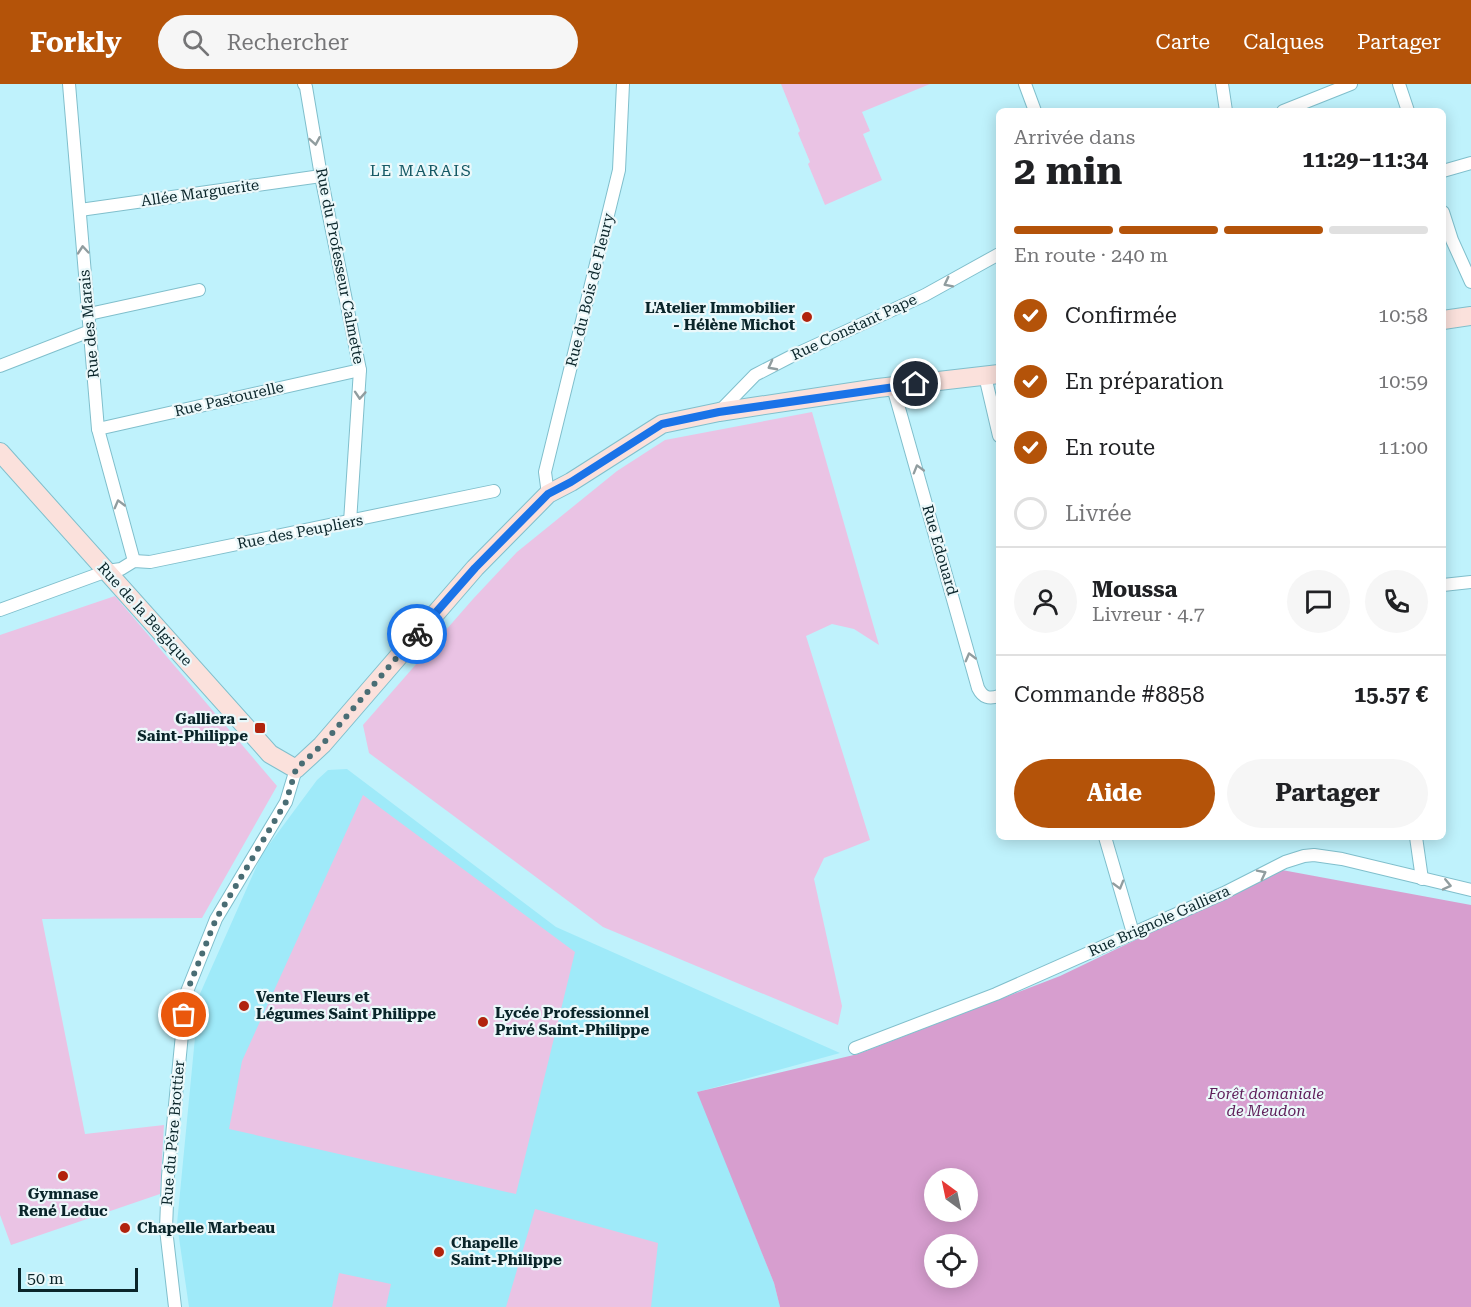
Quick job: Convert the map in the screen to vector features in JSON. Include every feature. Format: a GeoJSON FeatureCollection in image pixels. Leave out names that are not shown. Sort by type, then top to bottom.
{"type":"FeatureCollection","features":[{"type":"Feature","properties":{"kind":"street","name":"Rue des Marais"},"geometry":{"type":"LineString","coordinates":[[69,84],[98,429],[134,561]]}},
{"type":"Feature","properties":{"kind":"street","name":"Rue du Professeur Calmette"},"geometry":{"type":"LineString","coordinates":[[304,84],[360,370],[350,522]]}},
{"type":"Feature","properties":{"kind":"street","name":"Rue du Bois de Fleury"},"geometry":{"type":"LineString","coordinates":[[548,494],[545,472],[620,170],[623,84]]}},
{"type":"Feature","properties":{"kind":"street"},"geometry":{"type":"LineString","coordinates":[[1025,84],[1034,108]]}},
{"type":"Feature","properties":{"kind":"street"},"geometry":{"type":"LineString","coordinates":[[1222,84],[1226,108]]}},
{"type":"Feature","properties":{"kind":"street"},"geometry":{"type":"LineString","coordinates":[[1291,108],[1351,84]]}},
{"type":"Feature","properties":{"kind":"street"},"geometry":{"type":"LineString","coordinates":[[1399,84],[1407,108]]}},
{"type":"Feature","properties":{"kind":"street"},"geometry":{"type":"LineString","coordinates":[[1446,170],[1471,163]]}},
{"type":"Feature","properties":{"kind":"street","name":"Allée Marguerite"},"geometry":{"type":"LineString","coordinates":[[80,210],[321,176]]}},
{"type":"Feature","properties":{"kind":"street"},"geometry":{"type":"LineString","coordinates":[[1446,221],[1471,282]]}},
{"type":"Feature","properties":{"kind":"street","name":"Rue Constant Pape"},"geometry":{"type":"LineString","coordinates":[[719,412],[754,375],[925,295],[996,256]]}},
{"type":"Feature","properties":{"kind":"street"},"geometry":{"type":"LineString","coordinates":[[88,314],[199,290]]}},
{"type":"Feature","properties":{"kind":"street"},"geometry":{"type":"LineString","coordinates":[[1446,320],[1471,316]]}},
{"type":"Feature","properties":{"kind":"street"},"geometry":{"type":"LineString","coordinates":[[0,366],[90,331]]}},
{"type":"Feature","properties":{"kind":"street","name":"Rue Pastourelle"},"geometry":{"type":"LineString","coordinates":[[98,429],[360,370]]}},
{"type":"Feature","properties":{"kind":"street"},"geometry":{"type":"LineString","coordinates":[[296,769],[322,745],[475,568],[548,494],[571,482],[662,424],[719,412],[992,375],[996,410]]}},
{"type":"Feature","properties":{"kind":"street","name":"Rue Edouard"},"geometry":{"type":"LineString","coordinates":[[893,387],[978,688],[981,695],[987,698],[996,696]]}},
{"type":"Feature","properties":{"kind":"street","name":"Rue de la Belgique"},"geometry":{"type":"LineString","coordinates":[[0,452],[270,754],[296,769]]}},
{"type":"Feature","properties":{"kind":"street","name":"Rue des Peupliers"},"geometry":{"type":"LineString","coordinates":[[0,610],[121,568],[134,561],[150,562],[494,491]]}},
{"type":"Feature","properties":{"kind":"street"},"geometry":{"type":"LineString","coordinates":[[1446,585],[1471,582]]}},
{"type":"Feature","properties":{"kind":"street","name":"Rue du Père Brottier"},"geometry":{"type":"LineString","coordinates":[[175,1307],[166,1229],[168,1176],[186,994],[216,919],[286,802],[296,769]]}},
{"type":"Feature","properties":{"kind":"street"},"geometry":{"type":"LineString","coordinates":[[1106,840],[1133,933]]}},
{"type":"Feature","properties":{"kind":"street"},"geometry":{"type":"LineString","coordinates":[[1416,840],[1422,879]]}},
{"type":"Feature","properties":{"kind":"street","name":"Rue Brignole Galliera"},"geometry":{"type":"LineString","coordinates":[[855,1048],[996,993],[1224,893],[1285,862],[1304,856],[1342,859],[1471,890]]}},
{"type":"Feature","properties":{"kind":"shaded area"},"geometry":{"type":"Polygon","coordinates":[[[781,84],[930,84],[862,112],[870,131],[863,134],[882,180],[825,205],[808,164],[810,162],[798,133],[800,131],[781,84]]]}},
{"type":"Feature","properties":{"kind":"shaded area"},"geometry":{"type":"Polygon","coordinates":[[[812,412],[879,645],[854,629],[832,624],[806,636],[870,840],[824,858],[814,879],[842,1006],[838,1025],[603,927],[369,753],[363,725],[517,552],[617,471],[665,440],[812,412]]]}},
{"type":"Feature","properties":{"kind":"shaded area"},"geometry":{"type":"Polygon","coordinates":[[[115,596],[277,786],[202,918],[42,919],[85,1134],[164,1125],[160,1194],[11,1245],[0,1215],[0,635],[115,596]]]}},
{"type":"Feature","properties":{"kind":"shaded area","name":"Lycée Professionnel Privé Saint-Philippe"},"geometry":{"type":"Polygon","coordinates":[[[347,769],[556,927],[840,1053],[698,1092],[774,1283],[780,1307],[189,1307],[177,1224],[199,996],[262,854],[317,780],[328,770],[347,769]]]}},
{"type":"Feature","properties":{"kind":"shaded area"},"geometry":{"type":"Polygon","coordinates":[[[363,795],[575,952],[516,1194],[229,1129],[242,1061],[363,795]]]}},
{"type":"Feature","properties":{"kind":"shaded area"},"geometry":{"type":"Polygon","coordinates":[[[535,1209],[658,1243],[651,1307],[506,1307],[535,1209]]]}},
{"type":"Feature","properties":{"kind":"shaded area"},"geometry":{"type":"Polygon","coordinates":[[[339,1273],[391,1284],[386,1307],[332,1307],[339,1273]]]}},
{"type":"Feature","properties":{"kind":"green space","name":"Forêt domaniale de Meudon"},"geometry":{"type":"Polygon","coordinates":[[[1282,870],[1471,905],[1471,1307],[780,1307],[774,1283],[697,1092],[858,1054],[1060,976],[1282,870]]]}},
{"type":"Feature","properties":{"kind":"way so far"},"geometry":{"type":"LineString","coordinates":[[184,1015],[186,994],[216,919],[286,802],[296,769],[322,745],[417,634]]}},
{"type":"Feature","properties":{"kind":"place","name":"L'Atelier Immobilier - Hélène Michot"},"geometry":{"type":"Point","coordinates":[807,317]}},
{"type":"Feature","properties":{"kind":"place","name":"Galliera – Saint-Philippe"},"geometry":{"type":"Point","coordinates":[260,728]}},
{"type":"Feature","properties":{"kind":"place","name":"Vente Fleurs et Légumes Saint Philippe"},"geometry":{"type":"Point","coordinates":[244,1006]}},
{"type":"Feature","properties":{"kind":"place","name":"Lycée Professionnel Privé Saint-Philippe"},"geometry":{"type":"Point","coordinates":[483,1022]}},
{"type":"Feature","properties":{"kind":"place","name":"Gymnase René Leduc"},"geometry":{"type":"Point","coordinates":[63,1176]}},
{"type":"Feature","properties":{"kind":"place","name":"Chapelle Marbeau"},"geometry":{"type":"Point","coordinates":[125,1228]}},
{"type":"Feature","properties":{"kind":"place","name":"Chapelle Saint-Philippe"},"geometry":{"type":"Point","coordinates":[439,1252]}},
{"type":"Feature","properties":{"kind":"district","name":"LE MARAIS"},"geometry":{"type":"Point","coordinates":[421,170]}},
{"type":"Feature","properties":{"kind":"route"},"geometry":{"type":"LineString","coordinates":[[417,634],[475,568],[548,494],[571,482],[662,424],[719,412],[916,384]]}}]}
